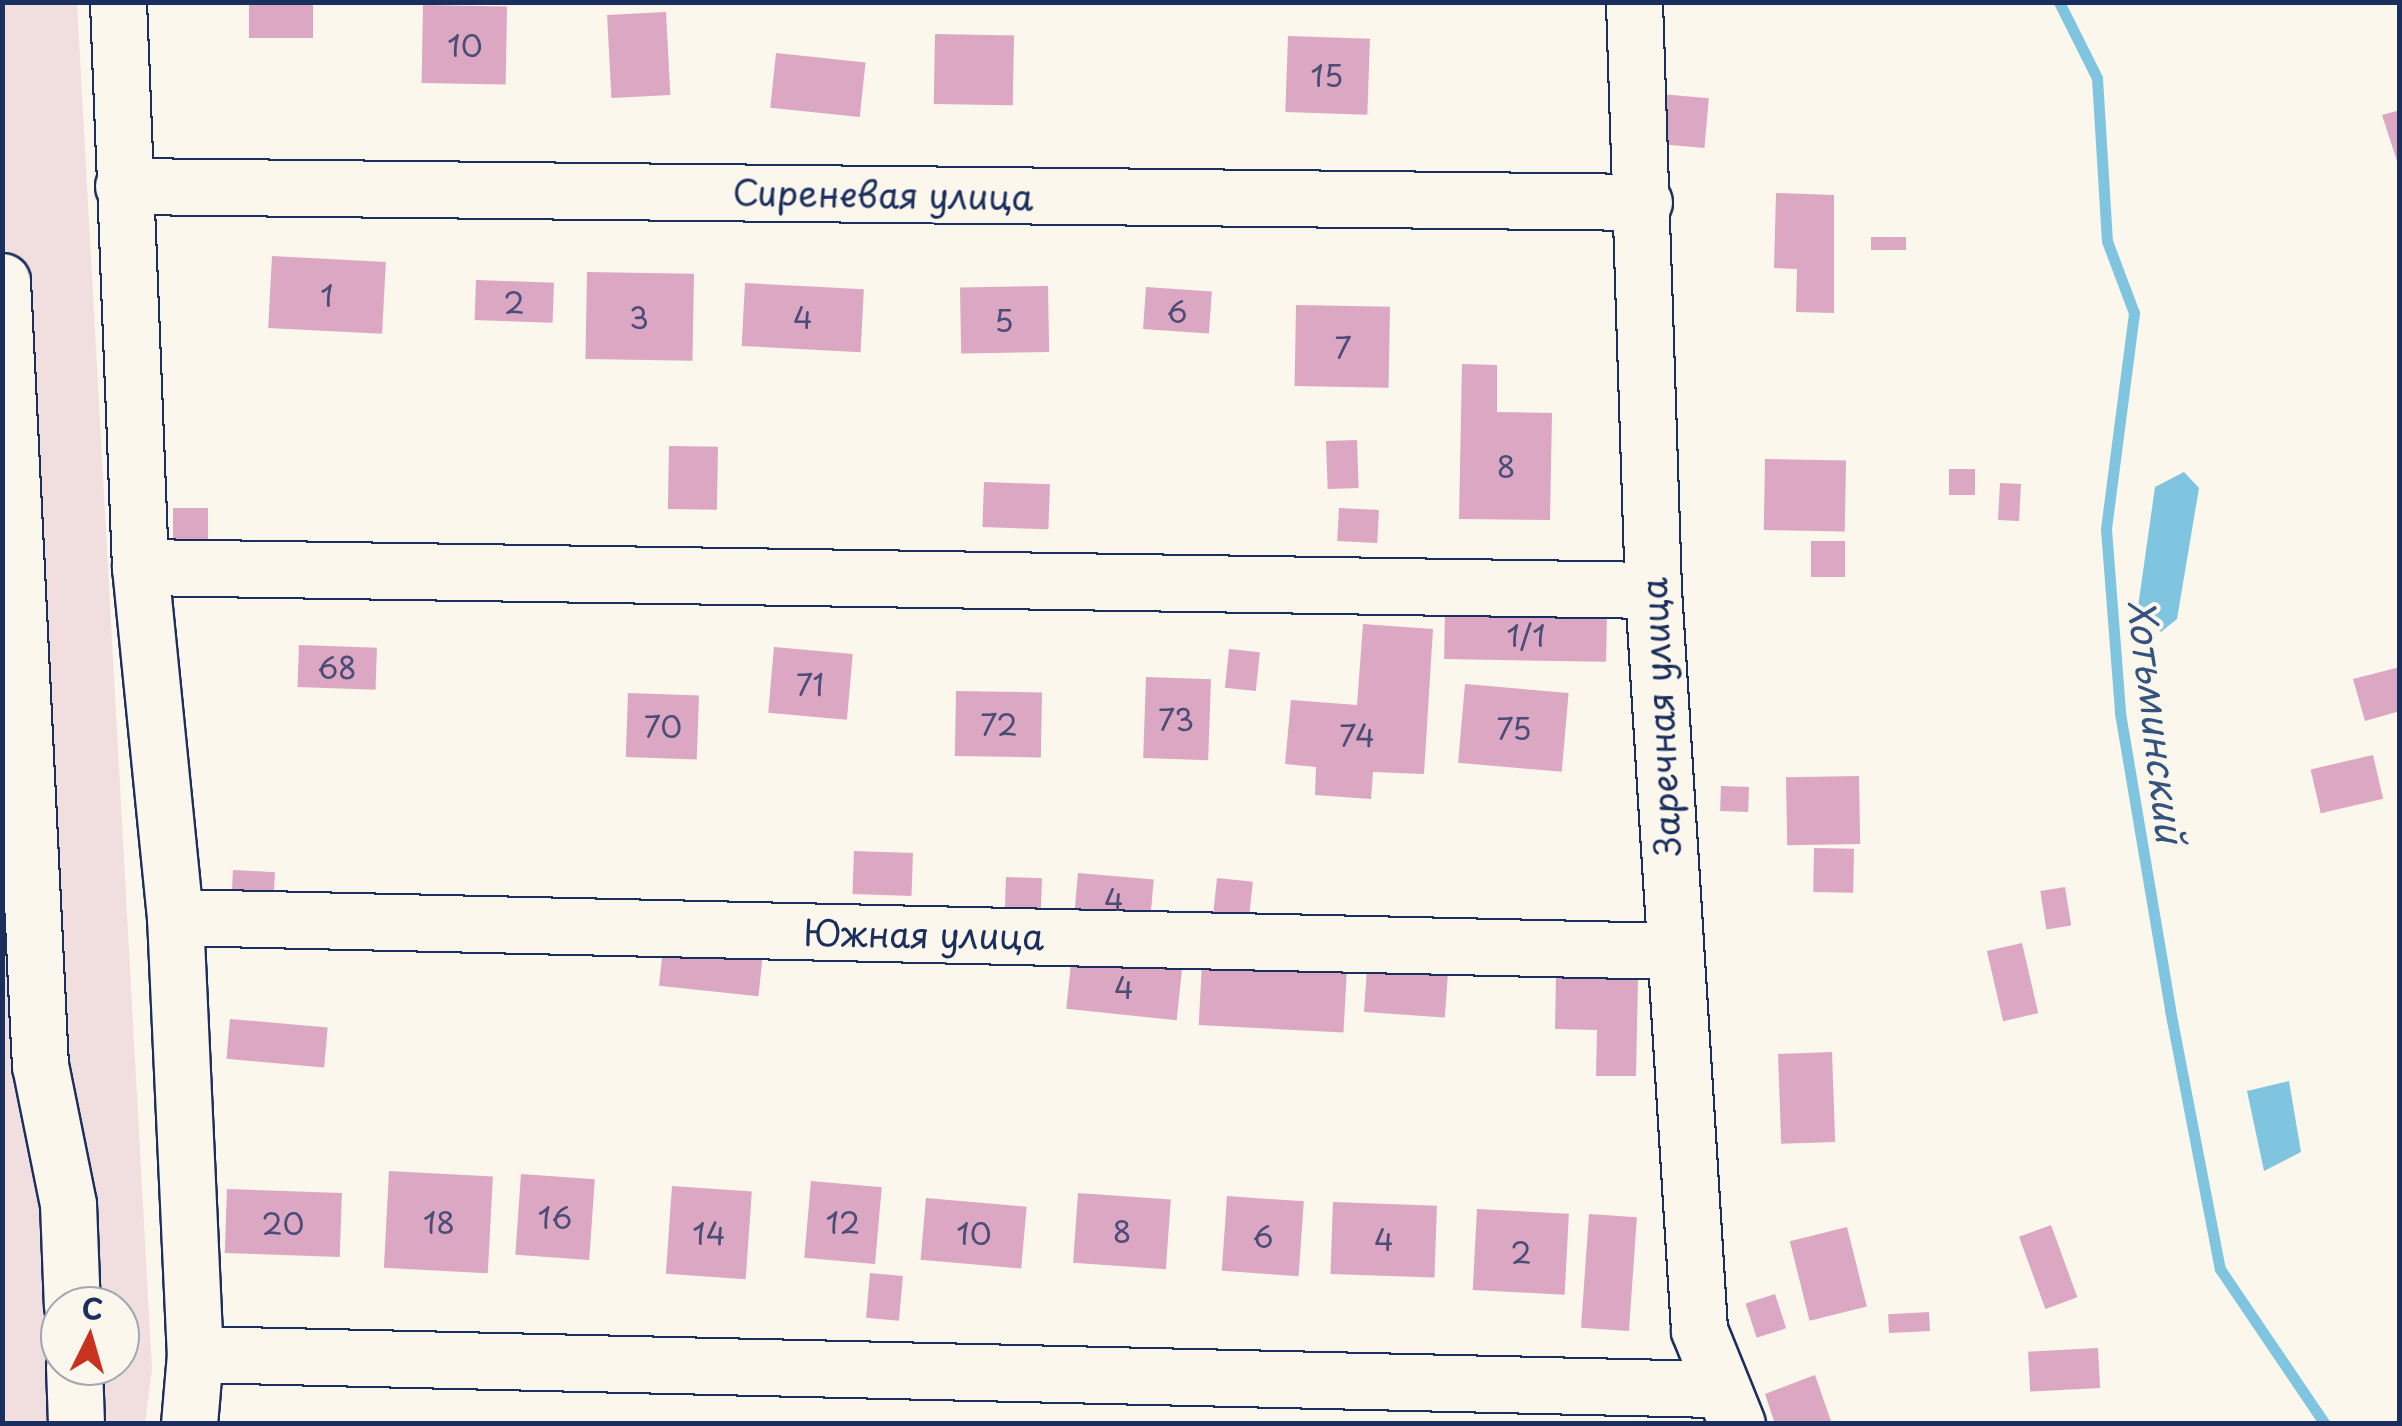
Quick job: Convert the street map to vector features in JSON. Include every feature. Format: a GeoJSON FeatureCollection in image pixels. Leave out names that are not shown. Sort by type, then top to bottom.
{"type":"FeatureCollection","features":[{"type":"Feature","properties":{"kind":"street"},"geometry":{"type":"LineString","coordinates":[[118,2],[140,567],[175,917],[195,1354],[189,1424]]}},
{"type":"Feature","properties":{"kind":"street","name":"Заречная улица"},"geometry":{"type":"LineString","coordinates":[[1634,2],[1644,202],[1653,590],[1672,952],[1698,1330],[1728,1406]]}},
{"type":"Feature","properties":{"kind":"street","name":"Сиреневая улица"},"geometry":{"type":"LineString","coordinates":[[123,186],[1644,202]]}},
{"type":"Feature","properties":{"kind":"street"},"geometry":{"type":"LineString","coordinates":[[2,281],[40,1065],[68,1204],[71,1286]]}},
{"type":"Feature","properties":{"kind":"street"},"geometry":{"type":"LineString","coordinates":[[140,567],[1653,590]]}},
{"type":"Feature","properties":{"kind":"street","name":"Южная улица"},"geometry":{"type":"LineString","coordinates":[[175,917],[1672,952]]}},
{"type":"Feature","properties":{"kind":"street"},"geometry":{"type":"LineString","coordinates":[[195,1354],[1728,1406]]}},
{"type":"Feature","properties":{"kind":"street"},"geometry":{"type":"LineString","coordinates":[[75,1386],[76,1424]]}},
{"type":"Feature","properties":{"kind":"shaded area"},"geometry":{"type":"Polygon","coordinates":[[[3,3],[77,3],[152,1369],[145,1423],[3,1424],[3,3]]]}},
{"type":"Feature","properties":{"kind":"water"},"geometry":{"type":"Polygon","coordinates":[[[2184,472],[2199,488],[2177,619],[2161,632],[2138,607],[2155,487],[2184,472]]]}},
{"type":"Feature","properties":{"kind":"water"},"geometry":{"type":"Polygon","coordinates":[[[2289,1081],[2301,1152],[2264,1171],[2247,1091],[2289,1081]]]}},
{"type":"Feature","properties":{"kind":"building"},"geometry":{"type":"Polygon","coordinates":[[[249,2],[313,2],[313,38],[249,38],[249,2]]]}},
{"type":"Feature","properties":{"kind":"building"},"geometry":{"type":"Polygon","coordinates":[[[423,5],[507,6],[506,84],[422,83],[423,5]]]}},
{"type":"Feature","properties":{"kind":"building"},"geometry":{"type":"Polygon","coordinates":[[[666,12],[670,95],[611,98],[607,15],[666,12]]]}},
{"type":"Feature","properties":{"kind":"building"},"geometry":{"type":"Polygon","coordinates":[[[935,34],[1014,35],[1013,105],[934,104],[935,34]]]}},
{"type":"Feature","properties":{"kind":"building"},"geometry":{"type":"Polygon","coordinates":[[[1288,36],[1370,39],[1367,115],[1285,112],[1288,36]]]}},
{"type":"Feature","properties":{"kind":"building"},"geometry":{"type":"Polygon","coordinates":[[[776,53],[866,62],[860,117],[770,108],[776,53]]]}},
{"type":"Feature","properties":{"kind":"building"},"geometry":{"type":"Polygon","coordinates":[[[1661,94],[1709,98],[1704,148],[1657,144],[1661,94]]]}},
{"type":"Feature","properties":{"kind":"building"},"geometry":{"type":"Polygon","coordinates":[[[2400,110],[2400,166],[2399,167],[2382,115],[2400,110]]]}},
{"type":"Feature","properties":{"kind":"building"},"geometry":{"type":"Polygon","coordinates":[[[1776,193],[1834,195],[1834,313],[1796,312],[1797,269],[1774,268],[1776,193]]]}},
{"type":"Feature","properties":{"kind":"building"},"geometry":{"type":"Polygon","coordinates":[[[1871,237],[1906,237],[1906,250],[1871,250],[1871,237]]]}},
{"type":"Feature","properties":{"kind":"building"},"geometry":{"type":"Polygon","coordinates":[[[272,256],[386,262],[382,334],[268,328],[272,256]]]}},
{"type":"Feature","properties":{"kind":"building"},"geometry":{"type":"Polygon","coordinates":[[[587,272],[694,274],[692,361],[585,359],[587,272]]]}},
{"type":"Feature","properties":{"kind":"building"},"geometry":{"type":"Polygon","coordinates":[[[476,280],[554,283],[553,323],[475,320],[476,280]]]}},
{"type":"Feature","properties":{"kind":"building"},"geometry":{"type":"Polygon","coordinates":[[[745,283],[864,289],[861,352],[742,346],[745,283]]]}},
{"type":"Feature","properties":{"kind":"building"},"geometry":{"type":"Polygon","coordinates":[[[1048,286],[1049,352],[961,354],[960,288],[1048,286]]]}},
{"type":"Feature","properties":{"kind":"building"},"geometry":{"type":"Polygon","coordinates":[[[1146,287],[1212,292],[1209,334],[1143,329],[1146,287]]]}},
{"type":"Feature","properties":{"kind":"building"},"geometry":{"type":"Polygon","coordinates":[[[1296,305],[1390,307],[1389,388],[1295,386],[1296,305]]]}},
{"type":"Feature","properties":{"kind":"building"},"geometry":{"type":"Polygon","coordinates":[[[1462,364],[1497,365],[1497,412],[1552,413],[1550,520],[1459,519],[1462,364]]]}},
{"type":"Feature","properties":{"kind":"building"},"geometry":{"type":"Polygon","coordinates":[[[1357,440],[1359,488],[1328,489],[1326,441],[1357,440]]]}},
{"type":"Feature","properties":{"kind":"building"},"geometry":{"type":"Polygon","coordinates":[[[669,446],[718,447],[717,510],[668,509],[669,446]]]}},
{"type":"Feature","properties":{"kind":"building"},"geometry":{"type":"Polygon","coordinates":[[[1765,459],[1846,460],[1845,531],[1764,530],[1765,459]]]}},
{"type":"Feature","properties":{"kind":"building"},"geometry":{"type":"Polygon","coordinates":[[[1949,469],[1975,469],[1975,495],[1949,495],[1949,469]]]}},
{"type":"Feature","properties":{"kind":"building"},"geometry":{"type":"Polygon","coordinates":[[[984,482],[1050,484],[1048,529],[982,527],[984,482]]]}},
{"type":"Feature","properties":{"kind":"building"},"geometry":{"type":"Polygon","coordinates":[[[2000,483],[2021,484],[2019,521],[1998,520],[2000,483]]]}},
{"type":"Feature","properties":{"kind":"building"},"geometry":{"type":"Polygon","coordinates":[[[173,508],[208,508],[208,539],[173,539],[173,508]]]}},
{"type":"Feature","properties":{"kind":"building"},"geometry":{"type":"Polygon","coordinates":[[[1339,508],[1379,510],[1377,543],[1337,541],[1339,508]]]}},
{"type":"Feature","properties":{"kind":"building"},"geometry":{"type":"Polygon","coordinates":[[[1811,541],[1845,541],[1845,577],[1811,577],[1811,541]]]}},
{"type":"Feature","properties":{"kind":"building"},"geometry":{"type":"Polygon","coordinates":[[[1445,608],[1607,611],[1606,662],[1444,659],[1445,608]]]}},
{"type":"Feature","properties":{"kind":"building"},"geometry":{"type":"Polygon","coordinates":[[[1363,624],[1433,629],[1424,774],[1373,772],[1371,799],[1315,795],[1316,767],[1285,764],[1291,700],[1357,705],[1363,624]]]}},
{"type":"Feature","properties":{"kind":"building"},"geometry":{"type":"Polygon","coordinates":[[[299,645],[377,648],[375,690],[298,687],[299,645]]]}},
{"type":"Feature","properties":{"kind":"building"},"geometry":{"type":"Polygon","coordinates":[[[774,647],[853,654],[847,720],[768,713],[774,647]]]}},
{"type":"Feature","properties":{"kind":"building"},"geometry":{"type":"Polygon","coordinates":[[[1229,649],[1260,652],[1256,691],[1225,688],[1229,649]]]}},
{"type":"Feature","properties":{"kind":"building"},"geometry":{"type":"Polygon","coordinates":[[[2400,667],[2400,711],[2365,721],[2353,679],[2400,667]]]}},
{"type":"Feature","properties":{"kind":"building"},"geometry":{"type":"Polygon","coordinates":[[[1146,677],[1211,679],[1208,760],[1143,758],[1146,677]]]}},
{"type":"Feature","properties":{"kind":"building"},"geometry":{"type":"Polygon","coordinates":[[[1465,684],[1569,693],[1562,772],[1458,763],[1465,684]]]}},
{"type":"Feature","properties":{"kind":"building"},"geometry":{"type":"Polygon","coordinates":[[[956,691],[1042,693],[1041,757],[955,756],[956,691]]]}},
{"type":"Feature","properties":{"kind":"building"},"geometry":{"type":"Polygon","coordinates":[[[628,693],[699,695],[697,759],[626,757],[628,693]]]}},
{"type":"Feature","properties":{"kind":"building"},"geometry":{"type":"Polygon","coordinates":[[[2373,755],[2383,799],[2321,813],[2311,769],[2373,755]]]}},
{"type":"Feature","properties":{"kind":"building"},"geometry":{"type":"Polygon","coordinates":[[[1859,776],[1860,844],[1787,845],[1786,777],[1859,776]]]}},
{"type":"Feature","properties":{"kind":"building"},"geometry":{"type":"Polygon","coordinates":[[[1721,786],[1749,787],[1748,812],[1720,811],[1721,786]]]}},
{"type":"Feature","properties":{"kind":"building"},"geometry":{"type":"Polygon","coordinates":[[[1814,848],[1854,849],[1853,893],[1813,892],[1814,848]]]}},
{"type":"Feature","properties":{"kind":"building"},"geometry":{"type":"Polygon","coordinates":[[[854,851],[913,853],[911,896],[852,894],[854,851]]]}},
{"type":"Feature","properties":{"kind":"building"},"geometry":{"type":"Polygon","coordinates":[[[233,870],[275,872],[274,899],[232,897],[233,870]]]}},
{"type":"Feature","properties":{"kind":"building"},"geometry":{"type":"Polygon","coordinates":[[[1078,873],[1154,880],[1150,924],[1074,918],[1078,873]]]}},
{"type":"Feature","properties":{"kind":"building"},"geometry":{"type":"Polygon","coordinates":[[[1006,877],[1042,878],[1041,914],[1005,913],[1006,877]]]}},
{"type":"Feature","properties":{"kind":"building"},"geometry":{"type":"Polygon","coordinates":[[[1217,878],[1253,882],[1249,922],[1213,918],[1217,878]]]}},
{"type":"Feature","properties":{"kind":"building"},"geometry":{"type":"Polygon","coordinates":[[[2065,887],[2071,926],[2046,929],[2040,891],[2065,887]]]}},
{"type":"Feature","properties":{"kind":"building"},"geometry":{"type":"Polygon","coordinates":[[[2022,943],[2038,1013],[2003,1021],[1987,951],[2022,943]]]}},
{"type":"Feature","properties":{"kind":"building"},"geometry":{"type":"Polygon","coordinates":[[[663,948],[762,958],[758,996],[659,986],[663,948]]]}},
{"type":"Feature","properties":{"kind":"building"},"geometry":{"type":"Polygon","coordinates":[[[1072,954],[1182,966],[1177,1020],[1066,1009],[1072,954]]]}},
{"type":"Feature","properties":{"kind":"building"},"geometry":{"type":"Polygon","coordinates":[[[1202,962],[1347,970],[1344,1033],[1199,1025],[1202,962]]]}},
{"type":"Feature","properties":{"kind":"building"},"geometry":{"type":"Polygon","coordinates":[[[1367,969],[1448,975],[1445,1018],[1364,1012],[1367,969]]]}},
{"type":"Feature","properties":{"kind":"building"},"geometry":{"type":"Polygon","coordinates":[[[1556,977],[1638,978],[1636,1076],[1596,1076],[1597,1030],[1555,1029],[1556,977]]]}},
{"type":"Feature","properties":{"kind":"building"},"geometry":{"type":"Polygon","coordinates":[[[230,1019],[328,1028],[324,1067],[227,1059],[230,1019]]]}},
{"type":"Feature","properties":{"kind":"building"},"geometry":{"type":"Polygon","coordinates":[[[1832,1052],[1835,1142],[1781,1144],[1778,1054],[1832,1052]]]}},
{"type":"Feature","properties":{"kind":"building"},"geometry":{"type":"Polygon","coordinates":[[[389,1171],[493,1176],[488,1273],[384,1268],[389,1171]]]}},
{"type":"Feature","properties":{"kind":"building"},"geometry":{"type":"Polygon","coordinates":[[[521,1174],[595,1179],[589,1260],[515,1255],[521,1174]]]}},
{"type":"Feature","properties":{"kind":"building"},"geometry":{"type":"Polygon","coordinates":[[[811,1181],[882,1187],[875,1264],[804,1258],[811,1181]]]}},
{"type":"Feature","properties":{"kind":"building"},"geometry":{"type":"Polygon","coordinates":[[[672,1186],[752,1192],[746,1279],[666,1274],[672,1186]]]}},
{"type":"Feature","properties":{"kind":"building"},"geometry":{"type":"Polygon","coordinates":[[[227,1189],[342,1193],[340,1257],[225,1253],[227,1189]]]}},
{"type":"Feature","properties":{"kind":"building"},"geometry":{"type":"Polygon","coordinates":[[[1078,1193],[1171,1199],[1166,1269],[1073,1263],[1078,1193]]]}},
{"type":"Feature","properties":{"kind":"building"},"geometry":{"type":"Polygon","coordinates":[[[1227,1196],[1304,1201],[1299,1276],[1222,1271],[1227,1196]]]}},
{"type":"Feature","properties":{"kind":"building"},"geometry":{"type":"Polygon","coordinates":[[[926,1198],[1027,1207],[1021,1269],[921,1260],[926,1198]]]}},
{"type":"Feature","properties":{"kind":"building"},"geometry":{"type":"Polygon","coordinates":[[[1333,1202],[1437,1206],[1434,1278],[1330,1274],[1333,1202]]]}},
{"type":"Feature","properties":{"kind":"building"},"geometry":{"type":"Polygon","coordinates":[[[1477,1209],[1569,1214],[1565,1295],[1473,1290],[1477,1209]]]}},
{"type":"Feature","properties":{"kind":"building"},"geometry":{"type":"Polygon","coordinates":[[[1589,1214],[1637,1217],[1629,1331],[1581,1328],[1589,1214]]]}},
{"type":"Feature","properties":{"kind":"building"},"geometry":{"type":"Polygon","coordinates":[[[2051,1225],[2077,1297],[2045,1309],[2019,1237],[2051,1225]]]}},
{"type":"Feature","properties":{"kind":"building"},"geometry":{"type":"Polygon","coordinates":[[[1847,1227],[1867,1307],[1810,1321],[1790,1241],[1847,1227]]]}},
{"type":"Feature","properties":{"kind":"building"},"geometry":{"type":"Polygon","coordinates":[[[870,1273],[903,1276],[899,1321],[866,1318],[870,1273]]]}},
{"type":"Feature","properties":{"kind":"building"},"geometry":{"type":"Polygon","coordinates":[[[1775,1294],[1786,1328],[1757,1338],[1746,1304],[1775,1294]]]}},
{"type":"Feature","properties":{"kind":"building"},"geometry":{"type":"Polygon","coordinates":[[[1929,1312],[1930,1331],[1889,1333],[1888,1314],[1929,1312]]]}},
{"type":"Feature","properties":{"kind":"building"},"geometry":{"type":"Polygon","coordinates":[[[2098,1348],[2100,1388],[2030,1392],[2028,1352],[2098,1348]]]}},
{"type":"Feature","properties":{"kind":"building"},"geometry":{"type":"Polygon","coordinates":[[[1815,1375],[1832,1424],[1775,1424],[1765,1394],[1815,1375]]]}},
{"type":"Feature","properties":{"kind":"waterway","name":"Хотьминский"},"geometry":{"type":"LineString","coordinates":[[2059,2],[2097,78],[2107,241],[2134,313],[2106,529],[2120,713],[2170,1010],[2220,1269],[2325,1424]]}}]}
